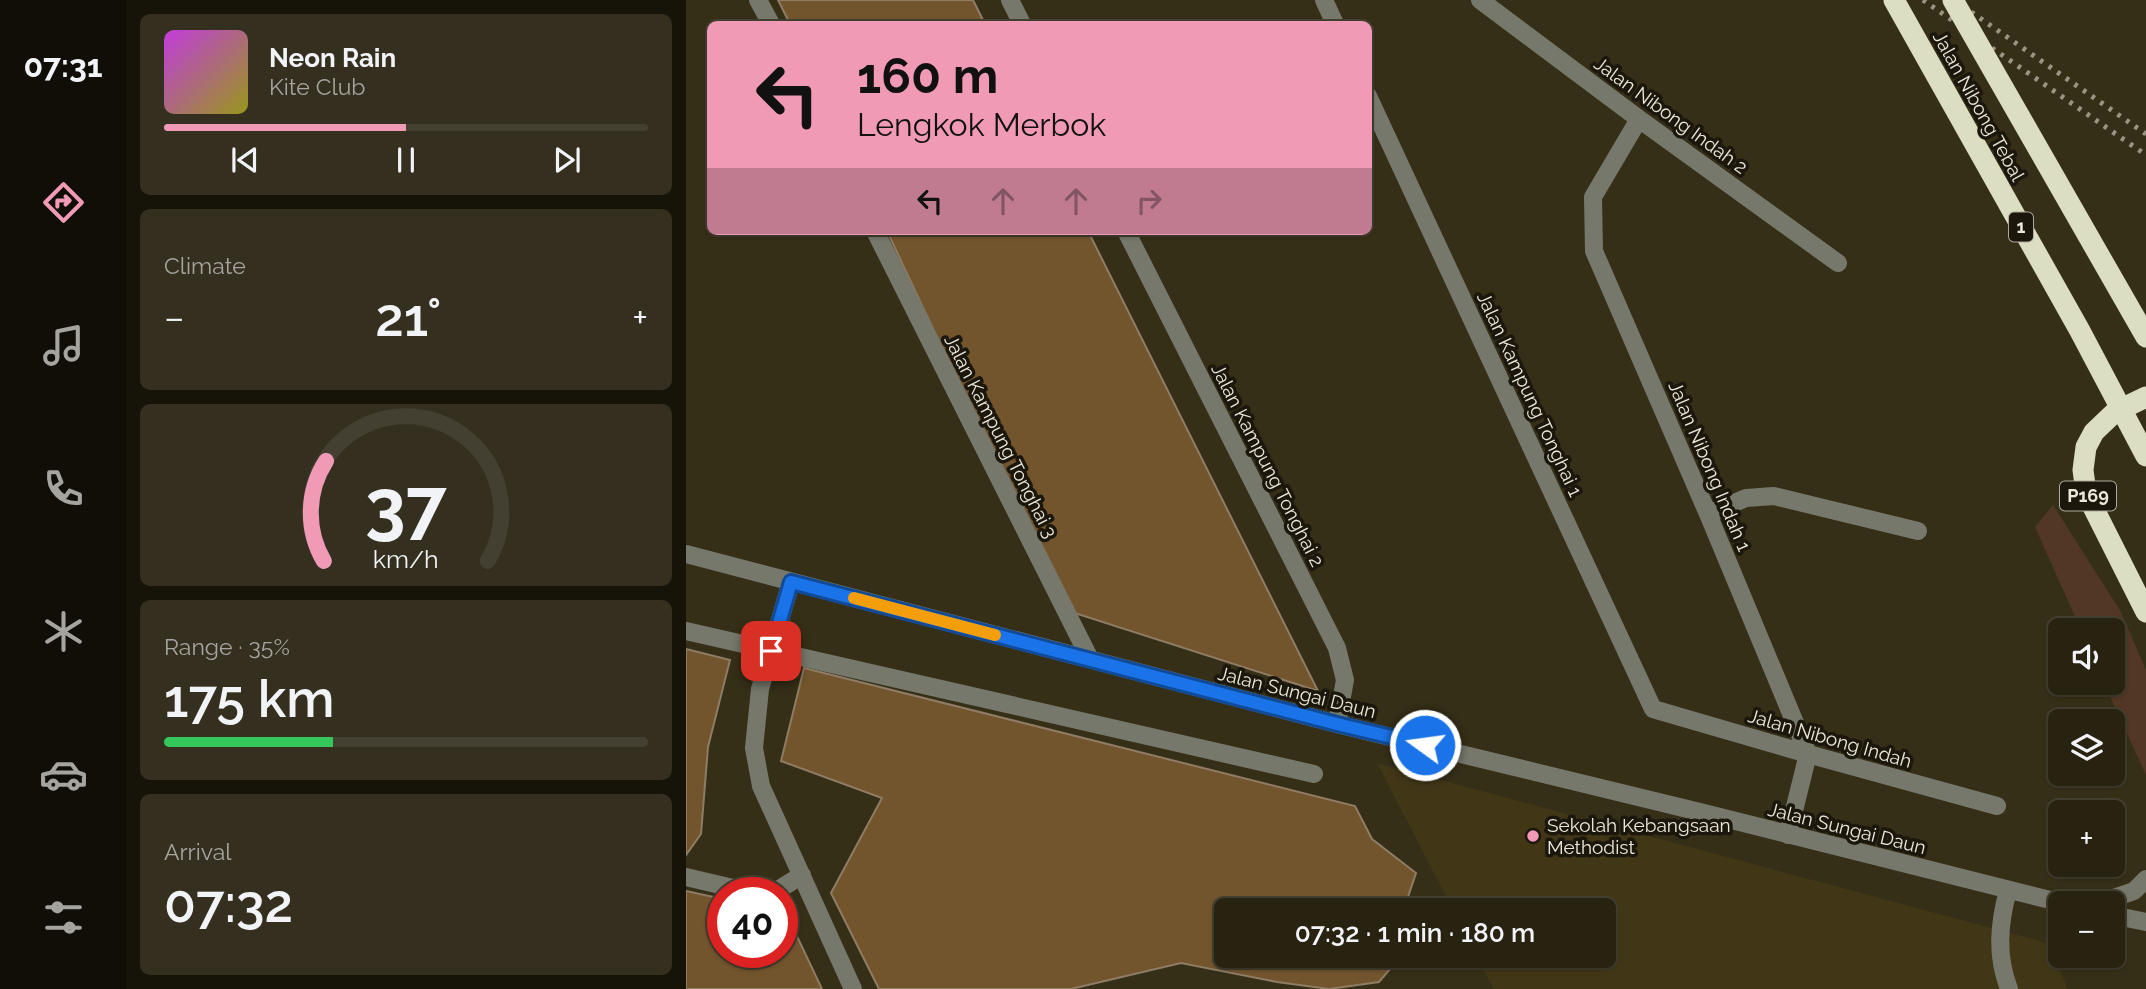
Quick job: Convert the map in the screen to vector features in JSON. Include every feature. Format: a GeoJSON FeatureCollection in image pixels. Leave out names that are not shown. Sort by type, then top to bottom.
{"type":"FeatureCollection","features":[{"type":"Feature","properties":{"kind":"highway","name":"Jalan Nibong Tebal"},"geometry":{"type":"LineString","coordinates":[[1894,0],[2080,331],[2146,456]]}},
{"type":"Feature","properties":{"kind":"highway","name":"Jalan Nibong Tebal"},"geometry":{"type":"LineString","coordinates":[[1953,0],[2146,337]]}},
{"type":"Feature","properties":{"kind":"highway","name":"P169"},"geometry":{"type":"LineString","coordinates":[[2146,397],[2115,412],[2094,432],[2086,447],[2083,470],[2086,493],[2146,612]]}},
{"type":"Feature","properties":{"kind":"street"},"geometry":{"type":"LineString","coordinates":[[758,0],[769,21]]}},
{"type":"Feature","properties":{"kind":"street"},"geometry":{"type":"LineString","coordinates":[[1010,0],[1020,21]]}},
{"type":"Feature","properties":{"kind":"street"},"geometry":{"type":"LineString","coordinates":[[1324,0],[1334,21]]}},
{"type":"Feature","properties":{"kind":"street","name":"Jalan Nibong Indah 2"},"geometry":{"type":"LineString","coordinates":[[1480,0],[1838,263]]}},
{"type":"Feature","properties":{"kind":"street","name":"Jalan Kampung Tonghai 1"},"geometry":{"type":"LineString","coordinates":[[1372,105],[1653,709]]}},
{"type":"Feature","properties":{"kind":"street","name":"Jalan Nibong Indah 1"},"geometry":{"type":"LineString","coordinates":[[1639,119],[1593,197],[1594,251],[1808,754]]}},
{"type":"Feature","properties":{"kind":"street","name":"Jalan Kampung Tonghai 3"},"geometry":{"type":"LineString","coordinates":[[877,235],[1090,659]]}},
{"type":"Feature","properties":{"kind":"street","name":"Jalan Kampung Tonghai 2"},"geometry":{"type":"LineString","coordinates":[[1128,235],[1337,648],[1345,680],[1337,724]]}},
{"type":"Feature","properties":{"kind":"street"},"geometry":{"type":"LineString","coordinates":[[1708,514],[1746,498],[1774,496],[1918,531]]}},
{"type":"Feature","properties":{"kind":"street","name":"Jalan Sungai Daun"},"geometry":{"type":"LineString","coordinates":[[686,554],[1337,724],[2048,900]]}},
{"type":"Feature","properties":{"kind":"street"},"geometry":{"type":"LineString","coordinates":[[791,582],[760,690],[754,748],[761,786],[853,989]]}},
{"type":"Feature","properties":{"kind":"street"},"geometry":{"type":"LineString","coordinates":[[686,631],[1314,774]]}},
{"type":"Feature","properties":{"kind":"street","name":"Jalan Nibong Indah"},"geometry":{"type":"LineString","coordinates":[[1653,709],[1997,806]]}},
{"type":"Feature","properties":{"kind":"street"},"geometry":{"type":"LineString","coordinates":[[1788,835],[1808,754]]}},
{"type":"Feature","properties":{"kind":"street"},"geometry":{"type":"LineString","coordinates":[[798,878],[802,875]]}},
{"type":"Feature","properties":{"kind":"street"},"geometry":{"type":"LineString","coordinates":[[686,877],[707,882]]}},
{"type":"Feature","properties":{"kind":"street"},"geometry":{"type":"LineString","coordinates":[[2125,894],[2134,891],[2146,879]]}},
{"type":"Feature","properties":{"kind":"street"},"geometry":{"type":"LineString","coordinates":[[2008,890],[2000,920],[2001,964],[2009,989]]}},
{"type":"Feature","properties":{"kind":"street"},"geometry":{"type":"LineString","coordinates":[[2125,918],[2146,922]]}},
{"type":"Feature","properties":{"kind":"shaded area"},"geometry":{"type":"Polygon","coordinates":[[[2053,505],[2124,618],[2076,618],[2035,527],[2053,505]]]}},
{"type":"Feature","properties":{"kind":"shaded area"},"geometry":{"type":"Polygon","coordinates":[[[2125,621],[2146,670],[2146,775],[2125,729],[2125,709],[2116,709],[2109,695],[2125,695],[2125,621]]]}},
{"type":"Feature","properties":{"kind":"shaded area","name":"Sekolah Kebangsaan Methodist"},"geometry":{"type":"Polygon","coordinates":[[[1377,763],[2047,943],[2048,968],[2058,968],[2068,989],[1494,989],[1483,968],[1616,968],[1616,898],[1447,898],[1377,763]]]}},
{"type":"Feature","properties":{"kind":"building"},"geometry":{"type":"Polygon","coordinates":[[[778,0],[973,0],[984,21],[788,21],[778,0]]]}},
{"type":"Feature","properties":{"kind":"building"},"geometry":{"type":"Polygon","coordinates":[[[889,235],[1090,235],[1318,691],[1065,610],[889,235]]]}},
{"type":"Feature","properties":{"kind":"building"},"geometry":{"type":"Polygon","coordinates":[[[686,649],[730,660],[708,747],[701,834],[686,855],[686,649]]]}},
{"type":"Feature","properties":{"kind":"building"},"geometry":{"type":"Polygon","coordinates":[[[804,668],[1355,806],[1372,839],[1416,873],[1409,898],[1214,898],[1214,968],[1391,968],[1379,982],[1329,989],[1277,982],[1181,963],[1071,989],[879,989],[831,893],[882,798],[781,761],[804,668]]]}},
{"type":"Feature","properties":{"kind":"building"},"geometry":{"type":"Polygon","coordinates":[[[686,891],[707,896],[707,968],[798,968],[798,938],[822,989],[686,989],[686,891]]]}},
{"type":"Feature","properties":{"kind":"railway"},"geometry":{"type":"LineString","coordinates":[[1923,0],[2146,155]]}},
{"type":"Feature","properties":{"kind":"railway"},"geometry":{"type":"LineString","coordinates":[[1954,0],[2146,134]]}},
{"type":"Feature","properties":{"kind":"slow traffic"},"geometry":{"type":"LineString","coordinates":[[854,598],[995,635]]}},
{"type":"Feature","properties":{"kind":"place","name":"Sekolah Kebangsaan Methodist"},"geometry":{"type":"Point","coordinates":[1533,836]}},
{"type":"Feature","properties":{"kind":"route"},"geometry":{"type":"LineString","coordinates":[[771,651],[791,582],[1425,745]]}}]}
